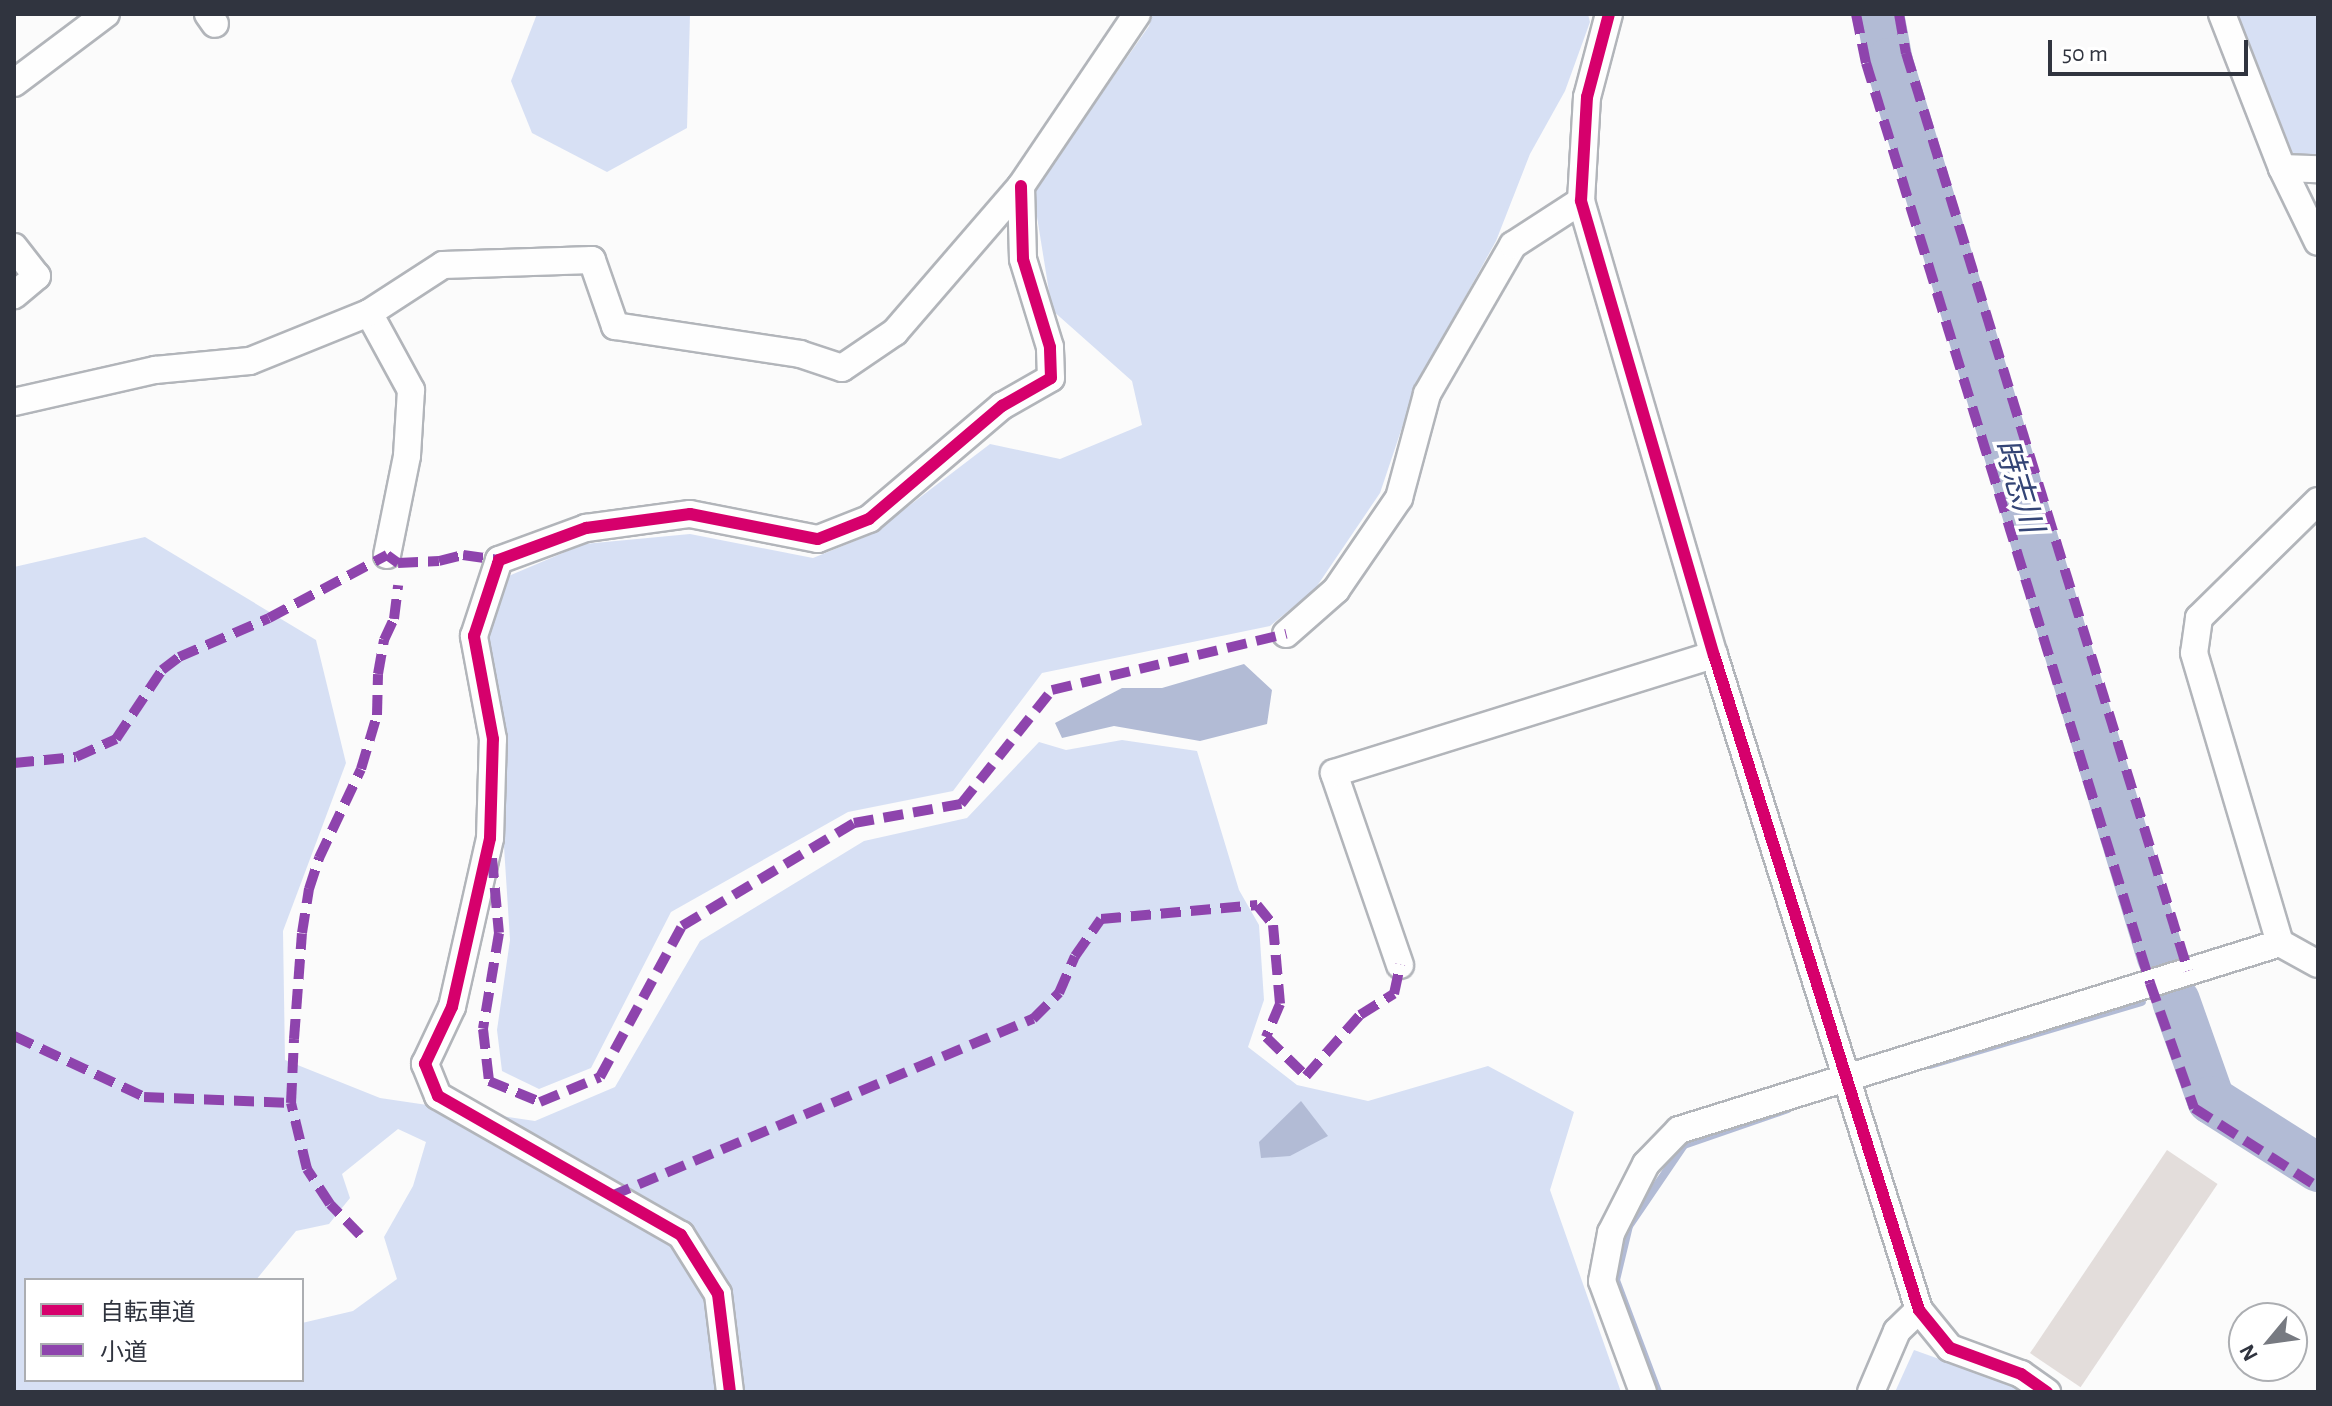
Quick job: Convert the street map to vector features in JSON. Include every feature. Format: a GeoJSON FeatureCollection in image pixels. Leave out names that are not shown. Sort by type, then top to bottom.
{"type":"FeatureCollection","features":[{"type":"Feature","properties":{"kind":"street"},"geometry":{"type":"LineString","coordinates":[[14,83],[72,24],[106,14]]}},
{"type":"Feature","properties":{"kind":"street"},"geometry":{"type":"LineString","coordinates":[[14,402],[155,370],[250,361],[369,313],[443,265],[592,260],[615,326],[800,354],[842,368],[895,332],[1021,186],[1137,14]]}},
{"type":"Feature","properties":{"kind":"street"},"geometry":{"type":"LineString","coordinates":[[1609,14],[1587,97],[1581,201],[1714,655],[1919,1310],[1950,1348],[2021,1374],[2047,1392]]}},
{"type":"Feature","properties":{"kind":"street"},"geometry":{"type":"LineString","coordinates":[[2222,14],[2282,168],[2318,242]]}},
{"type":"Feature","properties":{"kind":"street"},"geometry":{"type":"LineString","coordinates":[[2282,168],[2318,169]]}},
{"type":"Feature","properties":{"kind":"street"},"geometry":{"type":"LineString","coordinates":[[730,1392],[718,1294],[681,1235],[438,1096],[425,1064],[452,1007],[490,838],[493,739],[474,636],[499,560],[586,528],[690,514],[818,539],[869,519],[1002,406],[1051,378],[1050,347],[1023,259],[1021,186]]}},
{"type":"Feature","properties":{"kind":"street"},"geometry":{"type":"LineString","coordinates":[[1286,634],[1336,590],[1399,498],[1427,394],[1513,245],[1581,201]]}},
{"type":"Feature","properties":{"kind":"street"},"geometry":{"type":"LineString","coordinates":[[14,247],[37,276],[14,295]]}},
{"type":"Feature","properties":{"kind":"street"},"geometry":{"type":"LineString","coordinates":[[369,313],[411,390],[407,456],[387,555]]}},
{"type":"Feature","properties":{"kind":"street"},"geometry":{"type":"LineString","coordinates":[[2318,501],[2199,618],[2194,653],[2280,943],[2318,964]]}},
{"type":"Feature","properties":{"kind":"street"},"geometry":{"type":"LineString","coordinates":[[1400,965],[1334,773],[1714,655]]}},
{"type":"Feature","properties":{"kind":"street"},"geometry":{"type":"LineString","coordinates":[[1643,1392],[1602,1281],[1611,1233],[1646,1164],[1679,1130],[2280,943]]}},
{"type":"Feature","properties":{"kind":"street"},"geometry":{"type":"LineString","coordinates":[[1871,1392],[1897,1331],[1919,1310]]}},
{"type":"Feature","properties":{"kind":"shaded area"},"geometry":{"type":"Polygon","coordinates":[[[537,14],[690,14],[687,128],[607,172],[532,133],[511,81],[537,14]]]}},
{"type":"Feature","properties":{"kind":"shaded area"},"geometry":{"type":"Polygon","coordinates":[[[1152,14],[1588,14],[1590,22],[1565,91],[1530,154],[1496,241],[1416,386],[1380,493],[1315,589],[1270,626],[1042,673],[953,791],[848,812],[671,912],[591,1068],[539,1089],[502,1071],[497,1030],[510,940],[503,831],[506,745],[488,638],[506,577],[584,544],[690,534],[813,558],[872,534],[990,444],[1060,459],[1142,425],[1132,381],[1052,310],[1033,192],[1149,26],[1152,14]]]}},
{"type":"Feature","properties":{"kind":"shaded area"},"geometry":{"type":"Polygon","coordinates":[[[2238,14],[2318,14],[2318,154],[2293,154],[2238,14]]]}},
{"type":"Feature","properties":{"kind":"shaded area"},"geometry":{"type":"Polygon","coordinates":[[[145,537],[316,640],[346,763],[283,931],[285,1060],[380,1098],[535,1121],[615,1087],[700,941],[864,841],[967,818],[1039,742],[1066,750],[1122,740],[1197,751],[1239,890],[1259,925],[1264,1000],[1248,1047],[1297,1085],[1368,1101],[1488,1066],[1574,1112],[1550,1190],[1621,1392],[14,1392],[14,567],[145,537]],[[398,1129],[342,1174],[350,1198],[329,1224],[296,1231],[258,1278],[24,1278],[24,1382],[304,1382],[304,1323],[353,1311],[397,1279],[384,1237],[413,1186],[426,1142],[398,1129]]]}},
{"type":"Feature","properties":{"kind":"shaded area"},"geometry":{"type":"Polygon","coordinates":[[[1244,664],[1272,690],[1267,724],[1200,741],[1114,726],[1062,738],[1055,723],[1122,688],[1162,688],[1244,664]]]}},
{"type":"Feature","properties":{"kind":"shaded area"},"geometry":{"type":"Polygon","coordinates":[[[1301,1101],[1328,1136],[1290,1156],[1261,1158],[1259,1142],[1301,1101]]]}},
{"type":"Feature","properties":{"kind":"shaded area"},"geometry":{"type":"Polygon","coordinates":[[[1914,1350],[2009,1384],[2020,1392],[1895,1392],[1914,1350]]]}},
{"type":"Feature","properties":{"kind":"building"},"geometry":{"type":"Polygon","coordinates":[[[2167,1150],[2218,1184],[2081,1387],[2030,1353],[2167,1150]]]}},
{"type":"Feature","properties":{"kind":"waterway","name":"時志川"},"geometry":{"type":"LineString","coordinates":[[1880,14],[1889,62],[2161,957]]}},
{"type":"Feature","properties":{"kind":"waterway","name":"時志川"},"geometry":{"type":"LineString","coordinates":[[2176,1001],[2211,1100],[2318,1168]]}},
{"type":"Feature","properties":{"kind":"waterway"},"geometry":{"type":"LineString","coordinates":[[1930,1065],[2142,1002]]}},
{"type":"Feature","properties":{"kind":"waterway"},"geometry":{"type":"LineString","coordinates":[[1658,1392],[1616,1280],[1629,1226],[1684,1145],[1788,1109]]}},
{"type":"Feature","properties":{"kind":"marked path"},"geometry":{"type":"LineString","coordinates":[[1856,14],[1866,63],[2150,983],[2194,1108],[2318,1187]]}},
{"type":"Feature","properties":{"kind":"marked path"},"geometry":{"type":"LineString","coordinates":[[1899,14],[1906,53],[2188,971]]}},
{"type":"Feature","properties":{"kind":"marked path"},"geometry":{"type":"LineString","coordinates":[[14,763],[76,757],[116,739],[162,670],[179,657],[269,618],[387,555],[398,563],[439,561],[463,555],[499,560]]}},
{"type":"Feature","properties":{"kind":"marked path"},"geometry":{"type":"LineString","coordinates":[[360,1235],[330,1204],[307,1169],[291,1103],[294,1039],[302,933],[309,889],[319,858],[361,769],[377,715],[378,674],[384,640],[394,619],[398,585]]}},
{"type":"Feature","properties":{"kind":"marked path"},"geometry":{"type":"LineString","coordinates":[[492,858],[499,933],[483,1029],[489,1081],[540,1102],[600,1077],[682,926],[854,823],[961,804],[1052,690],[1286,634]]}},
{"type":"Feature","properties":{"kind":"marked path"},"geometry":{"type":"LineString","coordinates":[[611,1196],[1033,1019],[1059,993],[1075,956],[1101,919],[1257,905],[1273,925],[1280,1004],[1266,1037],[1306,1076],[1360,1015],[1394,994],[1400,965]]}},
{"type":"Feature","properties":{"kind":"marked path"},"geometry":{"type":"LineString","coordinates":[[14,1036],[144,1097],[291,1103]]}},
{"type":"Feature","properties":{"kind":"cycle path"},"geometry":{"type":"LineString","coordinates":[[1609,14],[1587,97],[1581,201],[1714,655],[1919,1310],[1950,1348],[2021,1374],[2047,1392]]}},
{"type":"Feature","properties":{"kind":"cycle path"},"geometry":{"type":"LineString","coordinates":[[730,1392],[718,1294],[681,1235],[438,1096],[425,1064],[452,1007],[490,838],[493,739],[474,636],[499,560],[586,528],[690,514],[818,539],[869,519],[1002,406],[1051,378],[1050,347],[1023,259],[1021,186]]}}]}
